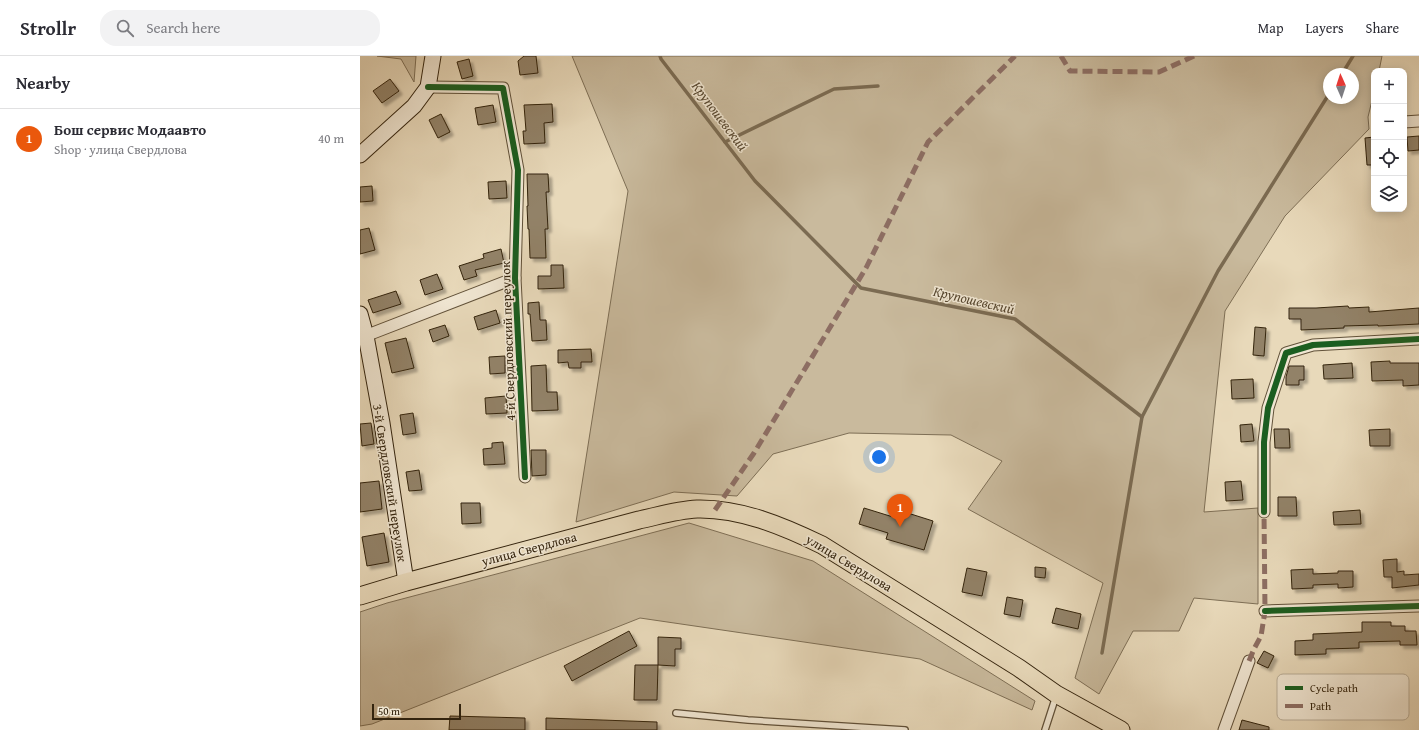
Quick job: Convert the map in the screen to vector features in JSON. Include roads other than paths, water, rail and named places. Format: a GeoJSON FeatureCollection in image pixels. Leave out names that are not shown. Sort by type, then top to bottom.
{"type":"FeatureCollection","features":[{"type":"Feature","properties":{"kind":"main road"},"geometry":{"type":"LineString","coordinates":[[360,154],[414,106],[428,87],[433,56]]}},
{"type":"Feature","properties":{"kind":"main road","name":"3-й Свердловский переулок"},"geometry":{"type":"LineString","coordinates":[[360,314],[363,337],[382,423],[406,582]]}},
{"type":"Feature","properties":{"kind":"main road","name":"улица Свердлова"},"geometry":{"type":"LineString","coordinates":[[360,596],[406,582],[670,513],[696,509],[737,513],[768,522],[797,533],[822,545],[1019,668],[1056,694],[1121,730]]}},
{"type":"Feature","properties":{"kind":"main road"},"geometry":{"type":"LineString","coordinates":[[1056,694],[1106,730]]}},
{"type":"Feature","properties":{"kind":"street","name":"4-й Свердловский переулок"},"geometry":{"type":"LineString","coordinates":[[428,87],[503,88],[518,170],[515,278],[525,477]]}},
{"type":"Feature","properties":{"kind":"street"},"geometry":{"type":"LineString","coordinates":[[1407,122],[1419,121]]}},
{"type":"Feature","properties":{"kind":"street"},"geometry":{"type":"LineString","coordinates":[[363,337],[515,278]]}},
{"type":"Feature","properties":{"kind":"street"},"geometry":{"type":"LineString","coordinates":[[1264,512],[1264,442],[1268,408],[1286,353],[1313,345],[1419,339]]}},
{"type":"Feature","properties":{"kind":"street"},"geometry":{"type":"LineString","coordinates":[[1265,611],[1419,606]]}},
{"type":"Feature","properties":{"kind":"street"},"geometry":{"type":"LineString","coordinates":[[1224,730],[1249,661]]}},
{"type":"Feature","properties":{"kind":"lane"},"geometry":{"type":"LineString","coordinates":[[1045,730],[1056,694]]}},
{"type":"Feature","properties":{"kind":"lane"},"geometry":{"type":"LineString","coordinates":[[676,713],[748,720],[905,730]]}},
{"type":"Feature","properties":{"kind":"waterway","name":"Крупошевский"},"geometry":{"type":"LineString","coordinates":[[660,56],[755,181],[861,288],[1015,319],[1142,417],[1102,653]]}},
{"type":"Feature","properties":{"kind":"waterway"},"geometry":{"type":"LineString","coordinates":[[1346,68],[1353,56]]}},
{"type":"Feature","properties":{"kind":"waterway"},"geometry":{"type":"LineString","coordinates":[[725,142],[834,89],[878,86]]}},
{"type":"Feature","properties":{"kind":"waterway"},"geometry":{"type":"LineString","coordinates":[[1142,417],[1218,271],[1323,104]]}},
{"type":"Feature","properties":{"kind":"place","name":"Бош сервис Модаавто"},"geometry":{"type":"Point","coordinates":[900,527]}}]}
